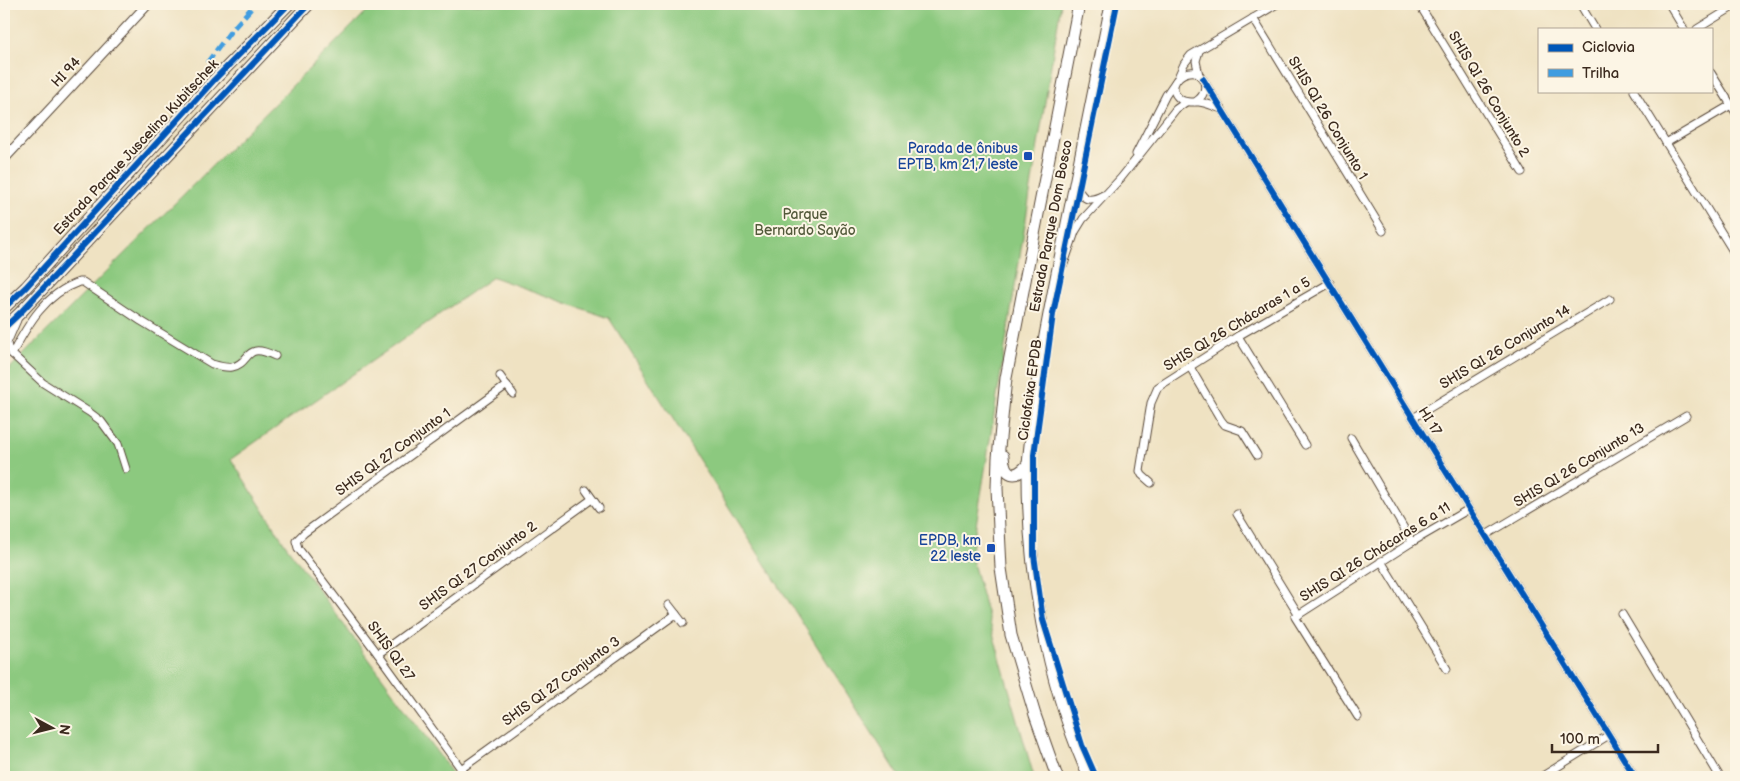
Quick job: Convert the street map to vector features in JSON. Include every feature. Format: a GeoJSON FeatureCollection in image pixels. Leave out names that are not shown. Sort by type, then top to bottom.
{"type":"FeatureCollection","features":[{"type":"Feature","properties":{"kind":"main road","name":"Estrada Parque Juscelino Kubitschek"},"geometry":{"type":"LineString","coordinates":[[4,308],[26,287],[214,80],[289,4]]}},
{"type":"Feature","properties":{"kind":"main road","name":"Estrada Parque Juscelino Kubitschek"},"geometry":{"type":"LineString","coordinates":[[4,328],[309,4]]}},
{"type":"Feature","properties":{"kind":"main road","name":"Estrada Parque Dom Bosco"},"geometry":{"type":"LineString","coordinates":[[1057,777],[1035,715],[1011,635],[1001,568],[997,488],[1006,378],[1079,4]]}},
{"type":"Feature","properties":{"kind":"main road","name":"Estrada Parque Dom Bosco"},"geometry":{"type":"LineString","coordinates":[[1089,777],[1062,703],[1047,648],[1036,592],[1030,533],[1028,464],[1036,386],[1051,302],[1111,7]]}},
{"type":"Feature","properties":{"kind":"main road"},"geometry":{"type":"LineString","coordinates":[[1001,429],[1005,468],[1008,473],[1020,473],[1028,464]]}},
{"type":"Feature","properties":{"kind":"street","name":"HI 94"},"geometry":{"type":"LineString","coordinates":[[4,159],[148,4]]}},
{"type":"Feature","properties":{"kind":"street"},"geometry":{"type":"LineString","coordinates":[[1132,164],[1158,110],[1187,59],[1276,4]]}},
{"type":"Feature","properties":{"kind":"street","name":"SHIS QI 26 Conjunto 2"},"geometry":{"type":"LineString","coordinates":[[1419,4],[1522,172]]}},
{"type":"Feature","properties":{"kind":"street"},"geometry":{"type":"LineString","coordinates":[[1580,4],[1594,28]]}},
{"type":"Feature","properties":{"kind":"street"},"geometry":{"type":"LineString","coordinates":[[1669,4],[1683,28]]}},
{"type":"Feature","properties":{"kind":"street"},"geometry":{"type":"LineString","coordinates":[[1699,28],[1736,5]]}},
{"type":"Feature","properties":{"kind":"street","name":"SHIS QI 26 Conjunto 1"},"geometry":{"type":"LineString","coordinates":[[1253,18],[1382,231]]}},
{"type":"Feature","properties":{"kind":"street"},"geometry":{"type":"LineString","coordinates":[[1195,102],[1204,93],[1205,86],[1196,61],[1199,51]]}},
{"type":"Feature","properties":{"kind":"street"},"geometry":{"type":"LineString","coordinates":[[1201,77],[1189,72],[1177,79],[1174,88],[1176,95],[1180,100],[1186,102],[1195,102],[1222,109]]}},
{"type":"Feature","properties":{"kind":"street"},"geometry":{"type":"LineString","coordinates":[[1712,75],[1736,113]]}},
{"type":"Feature","properties":{"kind":"street","name":"HI 17"},"geometry":{"type":"LineString","coordinates":[[1201,77],[1634,777]]}},
{"type":"Feature","properties":{"kind":"street"},"geometry":{"type":"LineString","coordinates":[[1635,92],[1736,256]]}},
{"type":"Feature","properties":{"kind":"street"},"geometry":{"type":"LineString","coordinates":[[1051,302],[1074,232],[1082,219],[1132,164],[1172,114],[1186,102]]}},
{"type":"Feature","properties":{"kind":"street"},"geometry":{"type":"LineString","coordinates":[[1666,143],[1731,105]]}},
{"type":"Feature","properties":{"kind":"street"},"geometry":{"type":"LineString","coordinates":[[1075,183],[1080,195],[1085,199],[1091,200],[1106,194]]}},
{"type":"Feature","properties":{"kind":"street"},"geometry":{"type":"LineString","coordinates":[[12,354],[23,333],[40,308],[48,300],[79,282],[83,282],[141,321],[212,364],[233,367],[238,365],[248,354],[256,351],[264,351],[275,356]]}},
{"type":"Feature","properties":{"kind":"street","name":"SHIS QI 26 Chácaras 1 a 5"},"geometry":{"type":"LineString","coordinates":[[1151,483],[1140,471],[1151,403],[1158,387],[1238,336],[1330,283]]}},
{"type":"Feature","properties":{"kind":"street","name":"SHIS QI 26 Conjunto 14"},"geometry":{"type":"LineString","coordinates":[[1413,418],[1610,298]]}},
{"type":"Feature","properties":{"kind":"street"},"geometry":{"type":"LineString","coordinates":[[20,313],[7,343],[12,354],[43,383],[100,421],[118,444],[126,469]]}},
{"type":"Feature","properties":{"kind":"street"},"geometry":{"type":"LineString","coordinates":[[1238,336],[1305,445]]}},
{"type":"Feature","properties":{"kind":"street"},"geometry":{"type":"LineString","coordinates":[[1190,367],[1221,420],[1225,425],[1242,431],[1257,455]]}},
{"type":"Feature","properties":{"kind":"street"},"geometry":{"type":"LineString","coordinates":[[500,376],[514,394]]}},
{"type":"Feature","properties":{"kind":"street","name":"SHIS QI 27 Conjunto 1"},"geometry":{"type":"LineString","coordinates":[[296,540],[507,385]]}},
{"type":"Feature","properties":{"kind":"street","name":"SHIS QI 26 Conjunto 13"},"geometry":{"type":"LineString","coordinates":[[1486,535],[1686,416]]}},
{"type":"Feature","properties":{"kind":"street"},"geometry":{"type":"LineString","coordinates":[[1351,438],[1412,542]]}},
{"type":"Feature","properties":{"kind":"street"},"geometry":{"type":"LineString","coordinates":[[586,490],[599,508]]}},
{"type":"Feature","properties":{"kind":"street","name":"SHIS QI 27 Conjunto 2"},"geometry":{"type":"LineString","coordinates":[[378,654],[592,499]]}},
{"type":"Feature","properties":{"kind":"street","name":"SHIS QI 26 Chácaras 6 a 11"},"geometry":{"type":"LineString","coordinates":[[1297,616],[1412,542],[1469,509]]}},
{"type":"Feature","properties":{"kind":"street"},"geometry":{"type":"LineString","coordinates":[[1237,514],[1358,717]]}},
{"type":"Feature","properties":{"kind":"street","name":"SHIS QI 27"},"geometry":{"type":"LineString","coordinates":[[296,540],[298,548],[467,777]]}},
{"type":"Feature","properties":{"kind":"street"},"geometry":{"type":"LineString","coordinates":[[1382,561],[1447,669]]}},
{"type":"Feature","properties":{"kind":"street"},"geometry":{"type":"LineString","coordinates":[[670,605],[683,623]]}},
{"type":"Feature","properties":{"kind":"street","name":"SHIS QI 27 Conjunto 3"},"geometry":{"type":"LineString","coordinates":[[461,768],[676,614]]}},
{"type":"Feature","properties":{"kind":"street"},"geometry":{"type":"LineString","coordinates":[[1622,614],[1719,775],[1710,777]]}},
{"type":"Feature","properties":{"kind":"street"},"geometry":{"type":"LineString","coordinates":[[1541,777],[1609,735]]}},
{"type":"Feature","properties":{"kind":"green space","name":"Parque Bernardo Sayão"},"geometry":{"type":"Polygon","coordinates":[[[374,4],[1061,4],[971,556],[1034,777],[900,777],[609,318],[493,277],[231,459],[285,544],[455,777],[4,777],[4,374],[374,4]]]}},
{"type":"Feature","properties":{"kind":"marked path"},"geometry":{"type":"LineString","coordinates":[[207,63],[230,32],[255,4]]}},
{"type":"Feature","properties":{"kind":"cycle path"},"geometry":{"type":"LineString","coordinates":[[4,308],[26,287],[214,80],[289,4]]}},
{"type":"Feature","properties":{"kind":"cycle path"},"geometry":{"type":"LineString","coordinates":[[4,328],[309,4]]}},
{"type":"Feature","properties":{"kind":"cycle path","name":"Ciclofaixa EPDB"},"geometry":{"type":"LineString","coordinates":[[1096,777],[1082,745],[1043,620],[1034,555],[1034,455],[1053,314],[1117,4]]}},
{"type":"Feature","properties":{"kind":"cycle path"},"geometry":{"type":"LineString","coordinates":[[1203,79],[1635,777]]}},
{"type":"Feature","properties":{"kind":"place","name":"Parada de ônibus EPTB, km 21,7 leste"},"geometry":{"type":"Point","coordinates":[1028,156]}},
{"type":"Feature","properties":{"kind":"place","name":"EPDB, km 22 leste"},"geometry":{"type":"Point","coordinates":[991,548]}}]}
